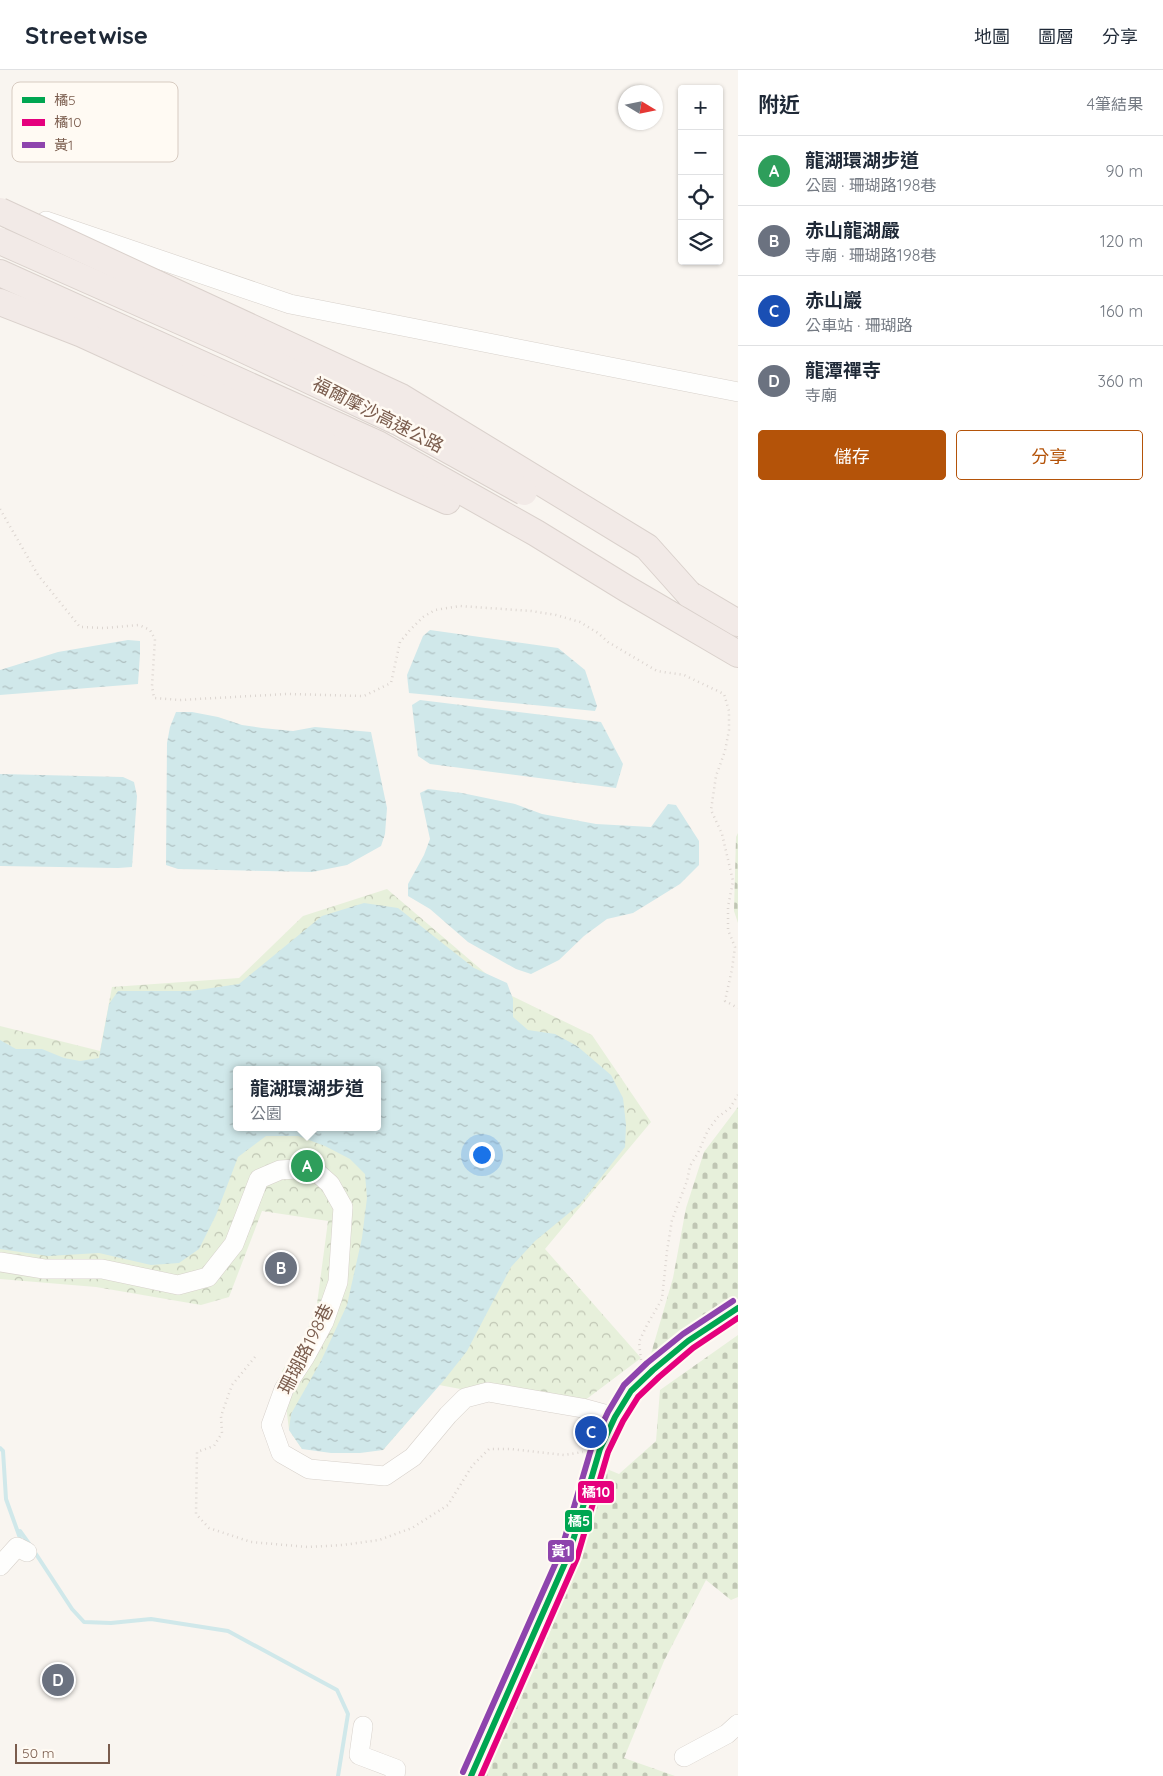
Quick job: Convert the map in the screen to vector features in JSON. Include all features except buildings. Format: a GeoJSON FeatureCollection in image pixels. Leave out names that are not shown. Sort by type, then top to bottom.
{"type":"FeatureCollection","features":[{"type":"Feature","properties":{"kind":"highway"},"geometry":{"type":"LineString","coordinates":[[0,212],[401,397],[647,547],[689,594]]}},
{"type":"Feature","properties":{"kind":"highway","name":"福爾摩沙高速公路"},"geometry":{"type":"LineString","coordinates":[[0,241],[232,344],[398,422],[570,518],[738,623]]}},
{"type":"Feature","properties":{"kind":"highway","name":"福爾摩沙高速公路"},"geometry":{"type":"LineString","coordinates":[[0,273],[212,367],[378,444],[536,533],[738,654]]}},
{"type":"Feature","properties":{"kind":"highway"},"geometry":{"type":"LineString","coordinates":[[0,302],[82,334],[411,484],[563,561],[627,589]]}},
{"type":"Feature","properties":{"kind":"street"},"geometry":{"type":"LineString","coordinates":[[0,199],[37,218],[290,304],[738,392]]}},
{"type":"Feature","properties":{"kind":"street"},"geometry":{"type":"LineString","coordinates":[[0,248],[37,218]]}},
{"type":"Feature","properties":{"kind":"street","name":"珊瑚路198巷"},"geometry":{"type":"LineString","coordinates":[[0,1262],[44,1269],[102,1268],[178,1285],[208,1277],[234,1244],[259,1179],[280,1170],[312,1168],[330,1184],[342,1207],[338,1282],[324,1322],[305,1357],[284,1389],[271,1425],[281,1453],[309,1469],[385,1476],[413,1458],[448,1414],[465,1398],[488,1392],[582,1408],[615,1417]]}},
{"type":"Feature","properties":{"kind":"street"},"geometry":{"type":"LineString","coordinates":[[471,1776],[569,1554],[600,1449],[615,1417],[632,1391],[644,1378],[688,1341],[738,1308]]}},
{"type":"Feature","properties":{"kind":"street"},"geometry":{"type":"LineString","coordinates":[[0,1566],[16,1548],[27,1552]]}},
{"type":"Feature","properties":{"kind":"street"},"geometry":{"type":"LineString","coordinates":[[684,1757],[727,1734],[738,1724]]}},
{"type":"Feature","properties":{"kind":"street"},"geometry":{"type":"LineString","coordinates":[[363,1726],[359,1755],[396,1768],[395,1776]]}},
{"type":"Feature","properties":{"kind":"path"},"geometry":{"type":"LineString","coordinates":[[0,509],[38,575],[80,627],[106,628],[139,625],[150,630],[155,639],[152,686],[154,698],[180,700],[287,694],[364,696],[391,683],[400,642],[423,617],[435,610],[460,606],[531,611],[556,615],[580,622],[598,633],[608,642],[656,671],[684,675],[724,694],[729,711],[729,730],[725,751],[716,776],[711,810],[722,834],[733,881],[728,907],[728,930],[735,947],[725,1001],[738,1008]]}},
{"type":"Feature","properties":{"kind":"path"},"geometry":{"type":"LineString","coordinates":[[644,1378],[639,1342],[646,1325],[662,1299],[672,1220],[687,1182],[690,1166],[708,1130],[718,1117],[730,1108],[738,1095]]}},
{"type":"Feature","properties":{"kind":"green space"},"geometry":{"type":"Polygon","coordinates":[[[738,833],[738,923],[734,911],[736,837],[738,833]]]}},
{"type":"Feature","properties":{"kind":"green space"},"geometry":{"type":"Polygon","coordinates":[[[387,889],[512,996],[592,1035],[651,1122],[545,1249],[641,1358],[572,1410],[439,1385],[383,1450],[302,1449],[289,1430],[282,1371],[304,1339],[317,1304],[328,1221],[262,1211],[229,1297],[201,1305],[96,1287],[0,1279],[0,1026],[100,1051],[112,987],[239,978],[303,916],[387,889]]]}},
{"type":"Feature","properties":{"kind":"green space"},"geometry":{"type":"Polygon","coordinates":[[[738,1107],[738,1300],[705,1314],[681,1338],[650,1357],[673,1278],[686,1208],[704,1152],[738,1107]]]}},
{"type":"Feature","properties":{"kind":"green space"},"geometry":{"type":"Polygon","coordinates":[[[738,1335],[738,1597],[731,1600],[706,1580],[664,1661],[624,1758],[675,1776],[485,1776],[539,1658],[579,1562],[602,1467],[619,1474],[656,1441],[660,1390],[738,1335]]]}},
{"type":"Feature","properties":{"kind":"water"},"geometry":{"type":"Polygon","coordinates":[[[430,630],[558,648],[585,670],[597,706],[595,711],[409,693],[407,675],[423,636],[430,630]]]}},
{"type":"Feature","properties":{"kind":"water"},"geometry":{"type":"Polygon","coordinates":[[[128,640],[140,641],[138,684],[0,695],[0,670],[58,652],[128,640]]]}},
{"type":"Feature","properties":{"kind":"water"},"geometry":{"type":"Polygon","coordinates":[[[420,700],[601,722],[623,764],[616,788],[430,764],[418,756],[412,705],[420,700]]]}},
{"type":"Feature","properties":{"kind":"water"},"geometry":{"type":"Polygon","coordinates":[[[176,712],[192,712],[218,717],[242,725],[262,728],[293,731],[315,727],[371,732],[387,808],[385,834],[381,846],[347,865],[312,872],[178,869],[166,865],[167,743],[170,727],[176,712]]]}},
{"type":"Feature","properties":{"kind":"water"},"geometry":{"type":"Polygon","coordinates":[[[0,774],[123,777],[134,782],[137,796],[132,867],[0,866],[0,774]]]}},
{"type":"Feature","properties":{"kind":"water"},"geometry":{"type":"Polygon","coordinates":[[[428,789],[462,793],[515,804],[542,814],[596,824],[651,827],[668,804],[676,805],[699,841],[699,865],[680,884],[633,913],[607,919],[584,936],[559,960],[531,974],[516,969],[468,942],[430,909],[408,896],[408,884],[424,855],[430,839],[420,793],[428,789]]]}},
{"type":"Feature","properties":{"kind":"water"},"geometry":{"type":"Polygon","coordinates":[[[364,903],[398,908],[474,968],[507,983],[513,999],[513,1017],[528,1030],[555,1034],[577,1046],[611,1075],[623,1098],[626,1125],[625,1147],[580,1204],[535,1241],[511,1267],[467,1351],[383,1450],[360,1453],[331,1453],[302,1449],[289,1430],[291,1414],[321,1361],[347,1305],[362,1238],[367,1198],[365,1174],[350,1159],[325,1146],[298,1136],[266,1136],[238,1157],[216,1215],[199,1249],[179,1263],[151,1265],[99,1253],[48,1256],[0,1249],[0,1040],[16,1049],[42,1049],[64,1058],[80,1061],[99,1058],[109,1004],[118,991],[191,991],[239,984],[322,916],[364,903]]]}},
{"type":"Feature","properties":{"kind":"waterway"},"geometry":{"type":"LineString","coordinates":[[0,1448],[3,1451],[6,1499],[20,1538]]}},
{"type":"Feature","properties":{"kind":"waterway"},"geometry":{"type":"LineString","coordinates":[[20,1531],[30,1545]]}},
{"type":"Feature","properties":{"kind":"waterway"},"geometry":{"type":"LineString","coordinates":[[34,1551],[72,1609],[84,1622],[111,1623],[151,1619],[228,1631],[337,1690],[348,1714],[338,1776]]}},
{"type":"Feature","properties":{"kind":"transit line","name":"黃1"},"geometry":{"type":"LineString","coordinates":[[463,1772],[561,1551],[592,1446],[608,1412],[624,1385],[647,1363],[683,1334],[733,1301]]}},
{"type":"Feature","properties":{"kind":"transit line","name":"橘5"},"geometry":{"type":"LineString","coordinates":[[471,1776],[569,1554],[600,1449],[615,1417],[631,1391],[653,1370],[688,1341],[738,1308]]}},
{"type":"Feature","properties":{"kind":"transit line","name":"橘10"},"geometry":{"type":"LineString","coordinates":[[481,1776],[577,1558],[608,1452],[623,1421],[638,1397],[659,1377],[693,1348],[738,1318]]}},
{"type":"Feature","properties":{"kind":"place","name":"龍湖環湖步道"},"geometry":{"type":"Point","coordinates":[307,1166]}},
{"type":"Feature","properties":{"kind":"place","name":"赤山龍湖嚴"},"geometry":{"type":"Point","coordinates":[281,1268]}},
{"type":"Feature","properties":{"kind":"place","name":"赤山巖"},"geometry":{"type":"Point","coordinates":[591,1432]}},
{"type":"Feature","properties":{"kind":"place","name":"龍潭禪寺"},"geometry":{"type":"Point","coordinates":[58,1680]}}]}
